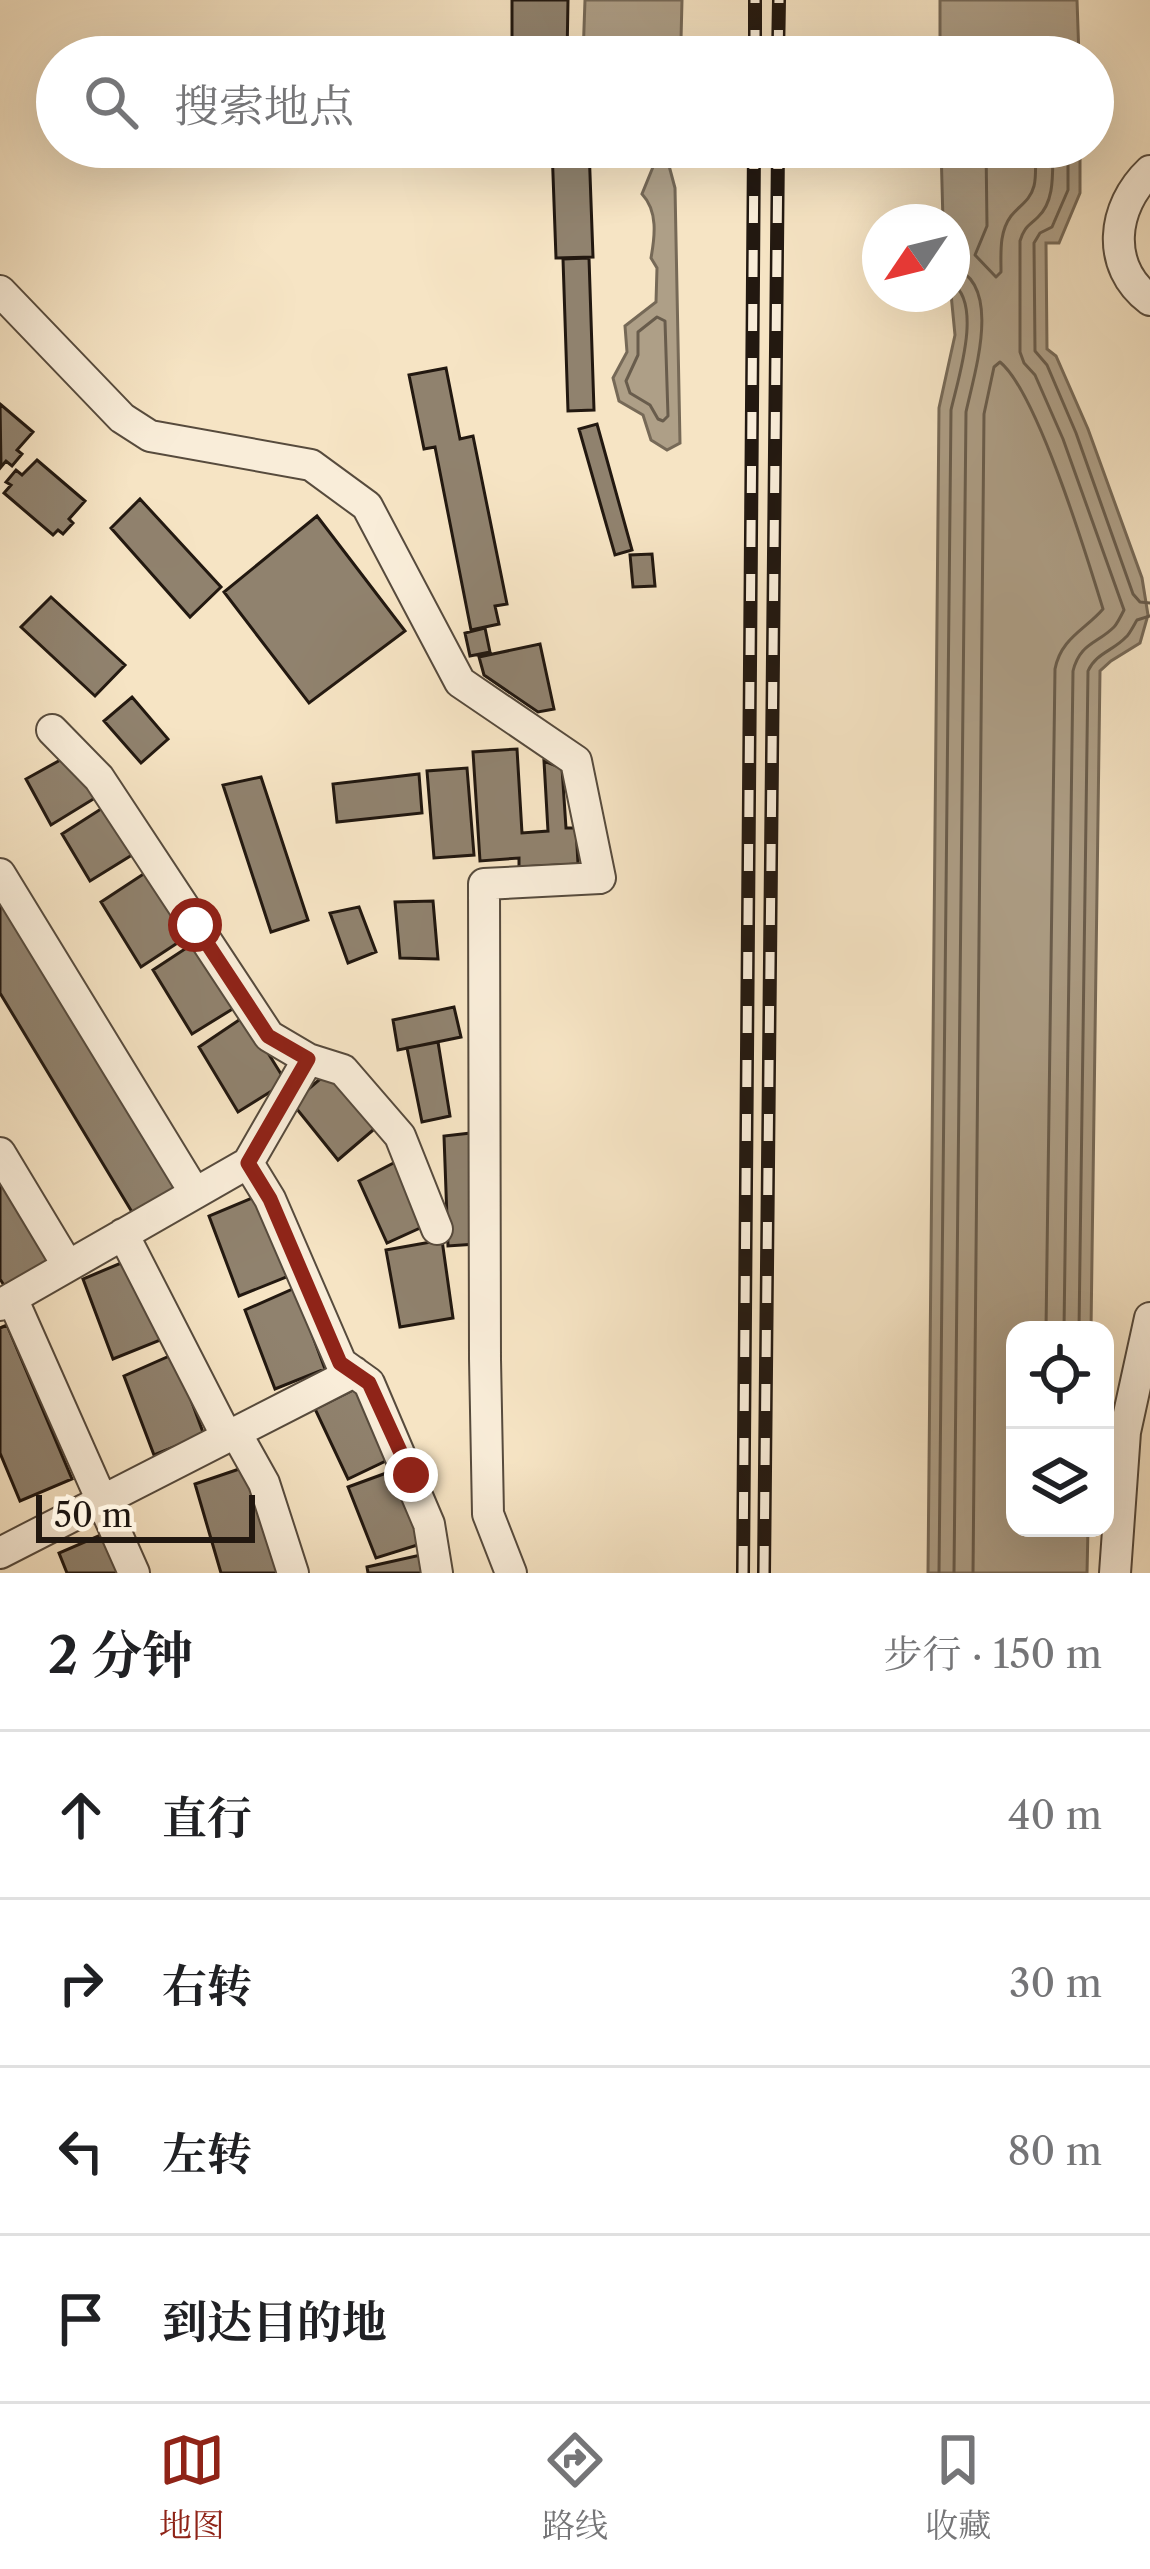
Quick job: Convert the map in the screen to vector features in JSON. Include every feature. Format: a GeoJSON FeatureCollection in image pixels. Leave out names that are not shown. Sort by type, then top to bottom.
{"type":"FeatureCollection","features":[{"type":"Feature","properties":{"kind":"street"},"geometry":{"type":"LineString","coordinates":[[1150,171],[1130,193],[1120,217],[1118,244],[1125,269],[1150,300]]}},
{"type":"Feature","properties":{"kind":"street"},"geometry":{"type":"LineString","coordinates":[[0,291],[122,418],[150,436],[310,465],[367,506],[460,682],[576,761],[600,878],[484,884],[488,1514],[511,1573]]}},
{"type":"Feature","properties":{"kind":"street"},"geometry":{"type":"LineString","coordinates":[[52,730],[99,778],[268,1036],[308,1059],[343,1070],[400,1136],[437,1229]]}},
{"type":"Feature","properties":{"kind":"street"},"geometry":{"type":"LineString","coordinates":[[0,874],[195,1193]]}},
{"type":"Feature","properties":{"kind":"street"},"geometry":{"type":"LineString","coordinates":[[134,1573],[104,1500],[6,1302],[248,1163],[308,1059]]}},
{"type":"Feature","properties":{"kind":"street"},"geometry":{"type":"LineString","coordinates":[[0,1153],[68,1265]]}},
{"type":"Feature","properties":{"kind":"street"},"geometry":{"type":"LineString","coordinates":[[248,1163],[270,1199],[340,1363],[369,1383],[429,1524],[436,1573]]}},
{"type":"Feature","properties":{"kind":"street"},"geometry":{"type":"LineString","coordinates":[[123,1234],[231,1435],[264,1483],[293,1573]]}},
{"type":"Feature","properties":{"kind":"street"},"geometry":{"type":"LineString","coordinates":[[1115,1573],[1125,1432],[1150,1318]]}},
{"type":"Feature","properties":{"kind":"street"},"geometry":{"type":"LineString","coordinates":[[0,1553],[354,1372]]}},
{"type":"Feature","properties":{"kind":"water"},"geometry":{"type":"Polygon","coordinates":[[[585,0],[682,0],[681,36],[584,36],[585,0]]]}},
{"type":"Feature","properties":{"kind":"water"},"geometry":{"type":"Polygon","coordinates":[[[940,0],[1077,0],[1078,36],[940,36],[940,0]]]}},
{"type":"Feature","properties":{"kind":"water"},"geometry":{"type":"Polygon","coordinates":[[[653,168],[670,168],[675,188],[680,443],[667,450],[651,440],[643,415],[619,401],[613,378],[627,352],[625,326],[656,302],[657,268],[651,258],[654,224],[642,194],[653,168]]]}},
{"type":"Feature","properties":{"kind":"water"},"geometry":{"type":"Polygon","coordinates":[[[942,168],[1080,168],[1080,193],[1059,243],[1046,243],[1047,349],[1056,356],[1088,429],[1142,578],[1148,615],[1140,643],[1100,671],[1091,1321],[1006,1321],[1006,1537],[1088,1537],[1087,1573],[928,1573],[939,408],[955,335],[953,312],[970,312],[970,204],[943,204],[942,168]]]}},
{"type":"Feature","properties":{"kind":"building"},"geometry":{"type":"Polygon","coordinates":[[[512,0],[568,0],[567,36],[512,36],[512,0]]]}},
{"type":"Feature","properties":{"kind":"building"},"geometry":{"type":"Polygon","coordinates":[[[553,168],[590,168],[593,257],[556,258],[553,168]]]}},
{"type":"Feature","properties":{"kind":"building"},"geometry":{"type":"Polygon","coordinates":[[[589,258],[594,410],[568,411],[563,259],[589,258]]]}},
{"type":"Feature","properties":{"kind":"building"},"geometry":{"type":"Polygon","coordinates":[[[446,368],[460,439],[473,436],[507,604],[495,606],[499,624],[471,630],[435,447],[424,449],[409,375],[446,368]]]}},
{"type":"Feature","properties":{"kind":"building"},"geometry":{"type":"Polygon","coordinates":[[[0,404],[33,432],[17,450],[22,454],[12,466],[6,461],[1,467],[0,404]]]}},
{"type":"Feature","properties":{"kind":"building"},"geometry":{"type":"Polygon","coordinates":[[[597,424],[632,550],[615,555],[579,429],[597,424]]]}},
{"type":"Feature","properties":{"kind":"building"},"geometry":{"type":"Polygon","coordinates":[[[37,460],[85,501],[63,534],[58,530],[53,535],[4,493],[16,470],[22,475],[37,460]]]}},
{"type":"Feature","properties":{"kind":"building"},"geometry":{"type":"Polygon","coordinates":[[[140,499],[221,587],[190,617],[111,528],[140,499]]]}},
{"type":"Feature","properties":{"kind":"building"},"geometry":{"type":"Polygon","coordinates":[[[317,516],[405,631],[309,703],[224,592],[317,516]]]}},
{"type":"Feature","properties":{"kind":"building"},"geometry":{"type":"Polygon","coordinates":[[[652,554],[655,586],[633,587],[630,555],[652,554]]]}},
{"type":"Feature","properties":{"kind":"building"},"geometry":{"type":"Polygon","coordinates":[[[51,597],[125,665],[95,696],[21,627],[51,597]]]}},
{"type":"Feature","properties":{"kind":"building"},"geometry":{"type":"Polygon","coordinates":[[[485,628],[490,652],[470,656],[465,633],[485,628]]]}},
{"type":"Feature","properties":{"kind":"building"},"geometry":{"type":"Polygon","coordinates":[[[540,644],[554,709],[538,712],[484,675],[479,657],[540,644]]]}},
{"type":"Feature","properties":{"kind":"building"},"geometry":{"type":"Polygon","coordinates":[[[132,697],[168,739],[141,763],[104,721],[132,697]]]}},
{"type":"Feature","properties":{"kind":"building"},"geometry":{"type":"Polygon","coordinates":[[[517,749],[522,833],[548,831],[544,761],[562,768],[566,828],[576,828],[578,864],[519,867],[519,858],[480,861],[473,752],[517,749]]]}},
{"type":"Feature","properties":{"kind":"building"},"geometry":{"type":"Polygon","coordinates":[[[73,753],[95,798],[51,825],[26,779],[73,753]]]}},
{"type":"Feature","properties":{"kind":"building"},"geometry":{"type":"Polygon","coordinates":[[[467,768],[474,855],[434,858],[427,771],[467,768]]]}},
{"type":"Feature","properties":{"kind":"building"},"geometry":{"type":"Polygon","coordinates":[[[419,774],[422,813],[337,822],[333,784],[419,774]]]}},
{"type":"Feature","properties":{"kind":"building"},"geometry":{"type":"Polygon","coordinates":[[[261,777],[308,920],[271,932],[223,785],[261,777]]]}},
{"type":"Feature","properties":{"kind":"building"},"geometry":{"type":"Polygon","coordinates":[[[104,807],[132,855],[90,881],[62,834],[104,807]]]}},
{"type":"Feature","properties":{"kind":"building"},"geometry":{"type":"Polygon","coordinates":[[[148,871],[188,936],[141,967],[101,902],[148,871]]]}},
{"type":"Feature","properties":{"kind":"building"},"geometry":{"type":"Polygon","coordinates":[[[0,886],[184,1190],[135,1217],[0,993],[0,886]]]}},
{"type":"Feature","properties":{"kind":"building"},"geometry":{"type":"Polygon","coordinates":[[[433,901],[438,959],[400,958],[395,902],[433,901]]]}},
{"type":"Feature","properties":{"kind":"building"},"geometry":{"type":"Polygon","coordinates":[[[359,907],[376,952],[348,963],[330,913],[359,907]]]}},
{"type":"Feature","properties":{"kind":"building"},"geometry":{"type":"Polygon","coordinates":[[[200,939],[239,1005],[192,1034],[153,970],[200,939]]]}},
{"type":"Feature","properties":{"kind":"building"},"geometry":{"type":"Polygon","coordinates":[[[454,1007],[461,1037],[398,1050],[393,1020],[454,1007]]]}},
{"type":"Feature","properties":{"kind":"building"},"geometry":{"type":"Polygon","coordinates":[[[245,1016],[286,1082],[238,1112],[199,1047],[245,1016]]]}},
{"type":"Feature","properties":{"kind":"building"},"geometry":{"type":"Polygon","coordinates":[[[438,1042],[450,1116],[422,1122],[407,1048],[438,1042]]]}},
{"type":"Feature","properties":{"kind":"building"},"geometry":{"type":"Polygon","coordinates":[[[333,1068],[379,1125],[338,1160],[292,1103],[333,1068]]]}},
{"type":"Feature","properties":{"kind":"building"},"geometry":{"type":"Polygon","coordinates":[[[471,1133],[476,1244],[448,1246],[444,1136],[471,1133]]]}},
{"type":"Feature","properties":{"kind":"building"},"geometry":{"type":"Polygon","coordinates":[[[405,1157],[431,1223],[387,1243],[359,1181],[405,1157]]]}},
{"type":"Feature","properties":{"kind":"building"},"geometry":{"type":"Polygon","coordinates":[[[0,1172],[53,1259],[5,1287],[0,1279],[0,1172]]]}},
{"type":"Feature","properties":{"kind":"building"},"geometry":{"type":"Polygon","coordinates":[[[259,1195],[289,1276],[239,1296],[209,1216],[259,1195]]]}},
{"type":"Feature","properties":{"kind":"building"},"geometry":{"type":"Polygon","coordinates":[[[442,1240],[453,1318],[400,1327],[386,1250],[442,1240]]]}},
{"type":"Feature","properties":{"kind":"building"},"geometry":{"type":"Polygon","coordinates":[[[133,1258],[163,1339],[113,1359],[83,1279],[133,1258]]]}},
{"type":"Feature","properties":{"kind":"building"},"geometry":{"type":"Polygon","coordinates":[[[295,1288],[325,1369],[275,1389],[245,1310],[295,1288]]]}},
{"type":"Feature","properties":{"kind":"building"},"geometry":{"type":"Polygon","coordinates":[[[7,1325],[72,1479],[20,1501],[0,1453],[0,1328],[7,1325]]]}},
{"type":"Feature","properties":{"kind":"building"},"geometry":{"type":"Polygon","coordinates":[[[174,1354],[204,1435],[154,1455],[124,1376],[174,1354]]]}},
{"type":"Feature","properties":{"kind":"building"},"geometry":{"type":"Polygon","coordinates":[[[361,1386],[394,1457],[348,1479],[315,1409],[361,1386]]]}},
{"type":"Feature","properties":{"kind":"building"},"geometry":{"type":"Polygon","coordinates":[[[248,1466],[280,1573],[221,1573],[195,1484],[248,1466]]]}},
{"type":"Feature","properties":{"kind":"building"},"geometry":{"type":"Polygon","coordinates":[[[400,1468],[427,1542],[376,1558],[348,1487],[400,1468]]]}},
{"type":"Feature","properties":{"kind":"building"},"geometry":{"type":"Polygon","coordinates":[[[110,1531],[128,1573],[67,1573],[59,1553],[110,1531]]]}},
{"type":"Feature","properties":{"kind":"building"},"geometry":{"type":"Polygon","coordinates":[[[425,1554],[428,1573],[368,1573],[367,1567],[425,1554]]]}},
{"type":"Feature","properties":{"kind":"railway"},"geometry":{"type":"LineString","coordinates":[[755,0],[755,36]]}},
{"type":"Feature","properties":{"kind":"railway"},"geometry":{"type":"LineString","coordinates":[[778,36],[779,0]]}},
{"type":"Feature","properties":{"kind":"railway"},"geometry":{"type":"LineString","coordinates":[[743,1573],[754,168]]}},
{"type":"Feature","properties":{"kind":"railway"},"geometry":{"type":"LineString","coordinates":[[764,1573],[778,168]]}},
{"type":"Feature","properties":{"kind":"route"},"geometry":{"type":"LineString","coordinates":[[195,925],[268,1036],[308,1059],[248,1163],[270,1199],[340,1363],[369,1383],[411,1475]]}}]}
